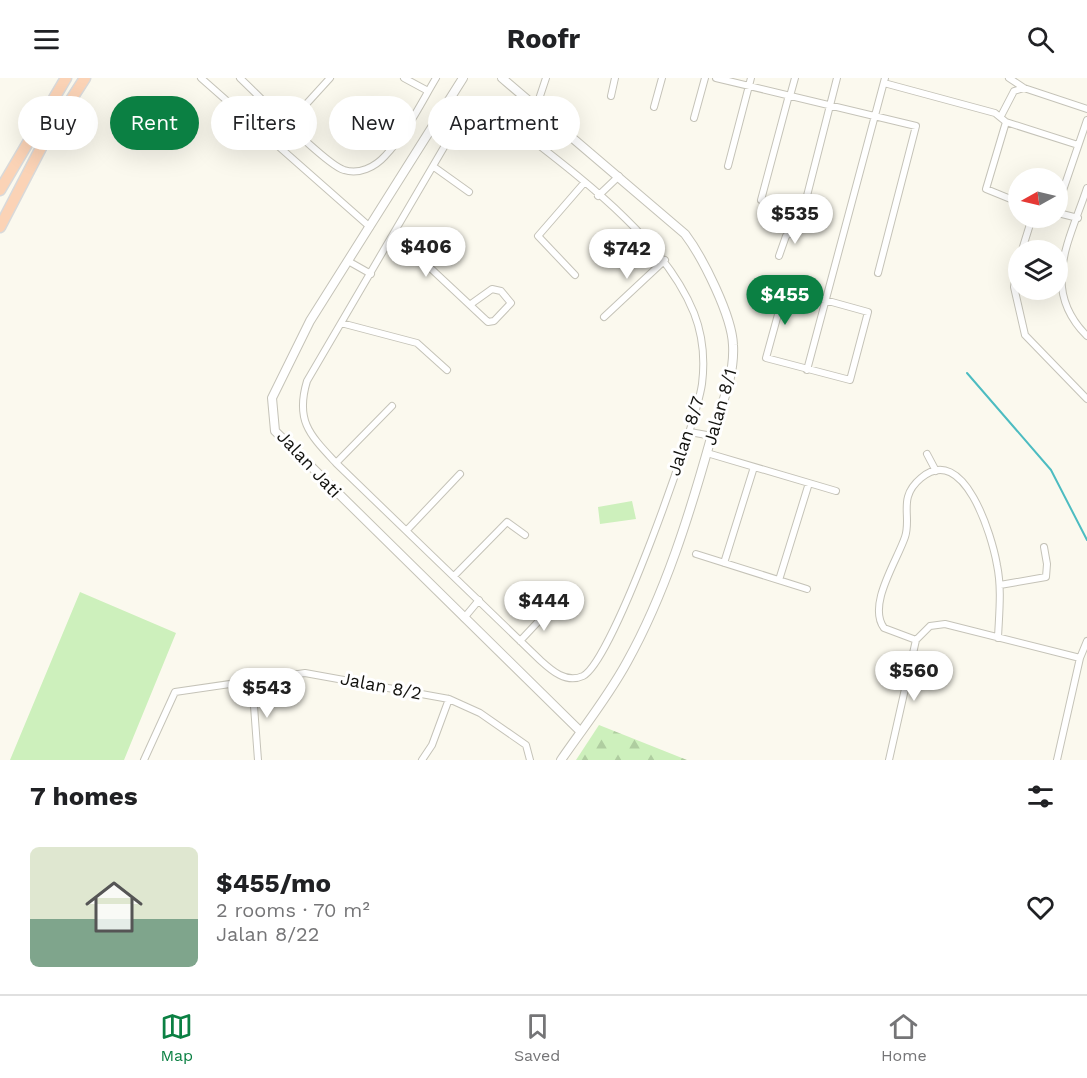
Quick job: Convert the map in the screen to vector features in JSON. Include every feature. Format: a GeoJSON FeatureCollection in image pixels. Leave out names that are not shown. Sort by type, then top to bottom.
{"type":"FeatureCollection","features":[{"type":"Feature","properties":{"kind":"main road"},"geometry":{"type":"LineString","coordinates":[[0,190],[66,78]]}},
{"type":"Feature","properties":{"kind":"main road"},"geometry":{"type":"LineString","coordinates":[[0,227],[44,142],[84,78]]}},
{"type":"Feature","properties":{"kind":"street"},"geometry":{"type":"LineString","coordinates":[[201,78],[220,96]]}},
{"type":"Feature","properties":{"kind":"street"},"geometry":{"type":"LineString","coordinates":[[240,78],[259,96]]}},
{"type":"Feature","properties":{"kind":"street"},"geometry":{"type":"LineString","coordinates":[[314,96],[330,78]]}},
{"type":"Feature","properties":{"kind":"street"},"geometry":{"type":"LineString","coordinates":[[404,78],[428,92]]}},
{"type":"Feature","properties":{"kind":"street"},"geometry":{"type":"LineString","coordinates":[[317,148],[339,168],[357,171],[371,167],[385,156],[436,78]]}},
{"type":"Feature","properties":{"kind":"street","name":"Jalan Jati"},"geometry":{"type":"LineString","coordinates":[[464,78],[309,321],[272,398],[275,432],[581,732]]}},
{"type":"Feature","properties":{"kind":"street","name":"Jalan 8/1"},"geometry":{"type":"LineString","coordinates":[[502,78],[522,96]]}},
{"type":"Feature","properties":{"kind":"street"},"geometry":{"type":"LineString","coordinates":[[540,96],[546,78]]}},
{"type":"Feature","properties":{"kind":"street"},"geometry":{"type":"LineString","coordinates":[[611,96],[615,78]]}},
{"type":"Feature","properties":{"kind":"street"},"geometry":{"type":"LineString","coordinates":[[654,107],[662,78]]}},
{"type":"Feature","properties":{"kind":"street"},"geometry":{"type":"LineString","coordinates":[[694,118],[705,78]]}},
{"type":"Feature","properties":{"kind":"street"},"geometry":{"type":"LineString","coordinates":[[716,78],[916,126],[878,273]]}},
{"type":"Feature","properties":{"kind":"street"},"geometry":{"type":"LineString","coordinates":[[728,166],[751,78]]}},
{"type":"Feature","properties":{"kind":"street"},"geometry":{"type":"LineString","coordinates":[[761,200],[795,78]]}},
{"type":"Feature","properties":{"kind":"street"},"geometry":{"type":"LineString","coordinates":[[779,256],[786,236],[799,227],[837,78]]}},
{"type":"Feature","properties":{"kind":"street"},"geometry":{"type":"LineString","coordinates":[[1009,78],[1024,87],[1087,109]]}},
{"type":"Feature","properties":{"kind":"street"},"geometry":{"type":"LineString","coordinates":[[807,370],[885,80],[1001,116],[1006,122],[1078,145]]}},
{"type":"Feature","properties":{"kind":"street"},"geometry":{"type":"LineString","coordinates":[[1001,116],[1014,91],[1024,87]]}},
{"type":"Feature","properties":{"kind":"street","name":"Jalan 8/7"},"geometry":{"type":"LineString","coordinates":[[480,102],[489,106],[584,183],[640,232],[665,260],[694,313],[703,349],[702,387],[690,432],[621,617],[589,671],[582,676],[572,678],[559,675],[520,641],[336,463],[308,432],[301,402],[307,381],[466,109],[480,102]]}},
{"type":"Feature","properties":{"kind":"street"},"geometry":{"type":"LineString","coordinates":[[1068,175],[1087,120]]}},
{"type":"Feature","properties":{"kind":"street"},"geometry":{"type":"LineString","coordinates":[[1006,122],[986,189],[1008,198]]}},
{"type":"Feature","properties":{"kind":"street","name":"Jalan 8/1"},"geometry":{"type":"LineString","coordinates":[[561,760],[626,664],[638,640],[673,554],[707,453],[732,370],[734,345],[728,322],[702,260],[685,234],[580,144]]}},
{"type":"Feature","properties":{"kind":"street"},"geometry":{"type":"LineString","coordinates":[[280,150],[370,227]]}},
{"type":"Feature","properties":{"kind":"street"},"geometry":{"type":"LineString","coordinates":[[434,167],[469,192]]}},
{"type":"Feature","properties":{"kind":"street"},"geometry":{"type":"LineString","coordinates":[[598,196],[619,176]]}},
{"type":"Feature","properties":{"kind":"street"},"geometry":{"type":"LineString","coordinates":[[575,275],[538,236],[584,183]]}},
{"type":"Feature","properties":{"kind":"street"},"geometry":{"type":"LineString","coordinates":[[1068,246],[1087,188]]}},
{"type":"Feature","properties":{"kind":"street"},"geometry":{"type":"LineString","coordinates":[[1068,216],[1078,218]]}},
{"type":"Feature","properties":{"kind":"street"},"geometry":{"type":"LineString","coordinates":[[394,234],[490,322],[511,303],[501,291],[492,289],[471,304]]}},
{"type":"Feature","properties":{"kind":"street"},"geometry":{"type":"LineString","coordinates":[[604,317],[665,260]]}},
{"type":"Feature","properties":{"kind":"street"},"geometry":{"type":"LineString","coordinates":[[348,261],[371,274]]}},
{"type":"Feature","properties":{"kind":"street"},"geometry":{"type":"LineString","coordinates":[[783,290],[866,311],[868,315],[850,380],[807,370],[767,359],[765,355],[783,290]]}},
{"type":"Feature","properties":{"kind":"street"},"geometry":{"type":"LineString","coordinates":[[1017,300],[1025,335],[1087,399]]}},
{"type":"Feature","properties":{"kind":"street"},"geometry":{"type":"LineString","coordinates":[[1063,300],[1066,311],[1087,336]]}},
{"type":"Feature","properties":{"kind":"street"},"geometry":{"type":"LineString","coordinates":[[341,323],[417,343],[447,370]]}},
{"type":"Feature","properties":{"kind":"street"},"geometry":{"type":"LineString","coordinates":[[336,463],[392,406]]}},
{"type":"Feature","properties":{"kind":"street"},"geometry":{"type":"LineString","coordinates":[[690,432],[712,436]]}},
{"type":"Feature","properties":{"kind":"street"},"geometry":{"type":"LineString","coordinates":[[707,453],[836,491]]}},
{"type":"Feature","properties":{"kind":"street"},"geometry":{"type":"LineString","coordinates":[[927,454],[936,471]]}},
{"type":"Feature","properties":{"kind":"street"},"geometry":{"type":"LineString","coordinates":[[724,563],[754,466]]}},
{"type":"Feature","properties":{"kind":"street"},"geometry":{"type":"LineString","coordinates":[[916,640],[884,628],[878,610],[883,590],[906,535],[905,510],[910,493],[920,479],[936,471],[951,472],[974,496],[996,559],[1000,585],[998,638]]}},
{"type":"Feature","properties":{"kind":"street"},"geometry":{"type":"LineString","coordinates":[[407,530],[460,474]]}},
{"type":"Feature","properties":{"kind":"street"},"geometry":{"type":"LineString","coordinates":[[779,580],[809,483]]}},
{"type":"Feature","properties":{"kind":"street"},"geometry":{"type":"LineString","coordinates":[[454,576],[506,523],[510,523],[525,535]]}},
{"type":"Feature","properties":{"kind":"street"},"geometry":{"type":"LineString","coordinates":[[1000,585],[1046,577],[1047,564],[1044,547]]}},
{"type":"Feature","properties":{"kind":"street"},"geometry":{"type":"LineString","coordinates":[[696,554],[807,588]]}},
{"type":"Feature","properties":{"kind":"street"},"geometry":{"type":"LineString","coordinates":[[464,618],[479,600]]}},
{"type":"Feature","properties":{"kind":"street"},"geometry":{"type":"LineString","coordinates":[[520,641],[551,608]]}},
{"type":"Feature","properties":{"kind":"street"},"geometry":{"type":"LineString","coordinates":[[889,760],[916,640],[926,629],[937,623],[1080,658]]}},
{"type":"Feature","properties":{"kind":"street"},"geometry":{"type":"LineString","coordinates":[[1057,760],[1080,658],[1087,641]]}},
{"type":"Feature","properties":{"kind":"street","name":"Jalan 8/2"},"geometry":{"type":"LineString","coordinates":[[144,760],[175,692],[305,672],[449,699],[480,713],[526,745],[530,760]]}},
{"type":"Feature","properties":{"kind":"street"},"geometry":{"type":"LineString","coordinates":[[252,679],[258,760]]}},
{"type":"Feature","properties":{"kind":"street"},"geometry":{"type":"LineString","coordinates":[[422,760],[432,745],[449,699]]}},
{"type":"Feature","properties":{"kind":"green space"},"geometry":{"type":"Polygon","coordinates":[[[632,501],[636,519],[600,524],[598,507],[632,501]]]}},
{"type":"Feature","properties":{"kind":"green space"},"geometry":{"type":"Polygon","coordinates":[[[80,592],[176,633],[124,760],[10,760],[80,592]]]}},
{"type":"Feature","properties":{"kind":"green space"},"geometry":{"type":"Polygon","coordinates":[[[599,725],[687,760],[576,760],[599,725]]]}},
{"type":"Feature","properties":{"kind":"waterway"},"geometry":{"type":"LineString","coordinates":[[967,373],[1051,470],[1087,540]]}}]}
